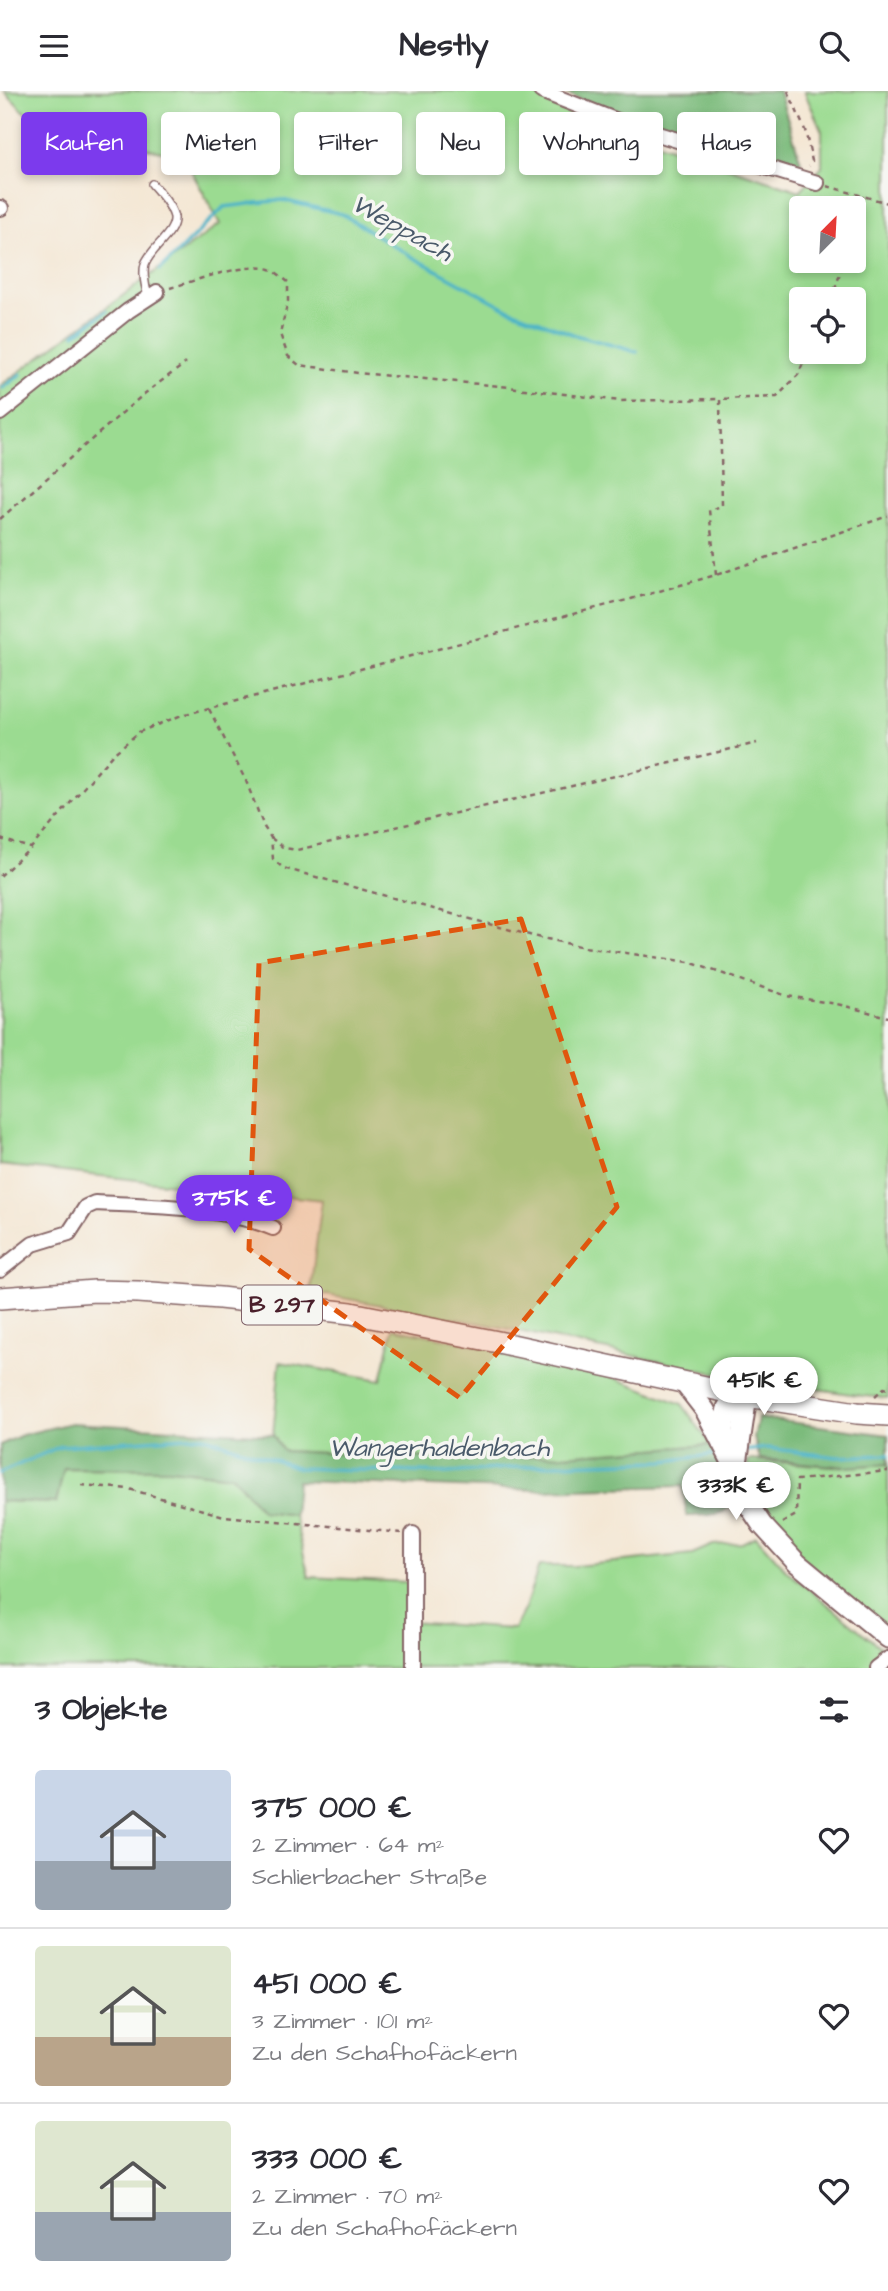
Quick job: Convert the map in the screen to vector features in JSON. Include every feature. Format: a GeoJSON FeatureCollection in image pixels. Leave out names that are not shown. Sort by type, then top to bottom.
{"type":"FeatureCollection","features":[{"type":"Feature","properties":{"kind":"main road","name":"B 297"},"geometry":{"type":"LineString","coordinates":[[0,1298],[95,1291],[220,1297],[351,1313],[747,1395],[857,1413],[888,1415]]}},
{"type":"Feature","properties":{"kind":"street"},"geometry":{"type":"LineString","coordinates":[[541,91],[625,124],[817,183]]}},
{"type":"Feature","properties":{"kind":"street"},"geometry":{"type":"LineString","coordinates":[[0,413],[152,295]]}},
{"type":"Feature","properties":{"kind":"street"},"geometry":{"type":"LineString","coordinates":[[0,1270],[33,1244],[69,1233],[86,1206],[95,1203],[205,1212],[255,1221],[273,1228]]}},
{"type":"Feature","properties":{"kind":"street"},"geometry":{"type":"LineString","coordinates":[[684,1383],[726,1435]]}},
{"type":"Feature","properties":{"kind":"street"},"geometry":{"type":"LineString","coordinates":[[747,1395],[727,1408],[726,1435],[750,1507],[767,1532],[797,1563],[888,1638]]}},
{"type":"Feature","properties":{"kind":"street"},"geometry":{"type":"LineString","coordinates":[[412,1534],[413,1668]]}},
{"type":"Feature","properties":{"kind":"street"},"geometry":{"type":"LineString","coordinates":[[876,1668],[888,1659]]}},
{"type":"Feature","properties":{"kind":"lane"},"geometry":{"type":"LineString","coordinates":[[152,184],[169,206],[174,218],[172,229],[152,251],[145,264],[144,272],[152,295]]}},
{"type":"Feature","properties":{"kind":"path"},"geometry":{"type":"LineString","coordinates":[[788,91],[804,130],[812,161],[801,177]]}},
{"type":"Feature","properties":{"kind":"path"},"geometry":{"type":"LineString","coordinates":[[817,183],[863,196]]}},
{"type":"Feature","properties":{"kind":"path"},"geometry":{"type":"LineString","coordinates":[[866,197],[888,203]]}},
{"type":"Feature","properties":{"kind":"path"},"geometry":{"type":"LineString","coordinates":[[152,295],[230,271],[256,267],[272,269],[288,282],[288,301],[280,334],[288,356],[299,365],[620,401],[776,397],[798,375],[803,364]]}},
{"type":"Feature","properties":{"kind":"path"},"geometry":{"type":"LineString","coordinates":[[0,519],[144,394],[186,363]]}},
{"type":"Feature","properties":{"kind":"path"},"geometry":{"type":"LineString","coordinates":[[716,575],[709,510],[722,506],[720,399]]}},
{"type":"Feature","properties":{"kind":"path"},"geometry":{"type":"LineString","coordinates":[[0,876],[31,848],[112,755],[139,732],[182,715],[716,575],[888,516]]}},
{"type":"Feature","properties":{"kind":"path"},"geometry":{"type":"LineString","coordinates":[[209,709],[246,782],[264,827],[271,838],[284,848],[297,850],[757,743]]}},
{"type":"Feature","properties":{"kind":"path"},"geometry":{"type":"LineString","coordinates":[[271,838],[273,859],[283,868],[533,936],[584,947],[689,962],[787,996],[837,1004],[888,1017]]}},
{"type":"Feature","properties":{"kind":"path"},"geometry":{"type":"LineString","coordinates":[[0,839],[31,848]]}},
{"type":"Feature","properties":{"kind":"path"},"geometry":{"type":"LineString","coordinates":[[767,1532],[796,1515],[797,1480],[888,1471]]}},
{"type":"Feature","properties":{"kind":"path"},"geometry":{"type":"LineString","coordinates":[[80,1485],[129,1489],[224,1516],[412,1534]]}},
{"type":"Feature","properties":{"kind":"highlighted area"},"geometry":{"type":"Polygon","coordinates":[[[521,919],[617,1207],[460,1398],[249,1249],[259,963],[521,919]]]}},
{"type":"Feature","properties":{"kind":"green space"},"geometry":{"type":"Polygon","coordinates":[[[4,91],[529,91],[574,112],[519,112],[519,175],[663,175],[663,146],[677,150],[677,175],[752,175],[800,191],[822,167],[822,131],[804,91],[888,91],[888,1398],[714,1373],[500,1327],[310,1292],[322,1200],[0,1165],[0,386],[220,224],[194,175],[280,175],[280,112],[161,112],[161,151],[147,148],[147,112],[25,112],[4,91]]]}},
{"type":"Feature","properties":{"kind":"green space"},"geometry":{"type":"Polygon","coordinates":[[[561,91],[779,91],[801,162],[776,163],[776,112],[677,112],[677,132],[663,127],[663,112],[615,112],[561,91]]]}},
{"type":"Feature","properties":{"kind":"green space"},"geometry":{"type":"Polygon","coordinates":[[[393,1328],[589,1368],[682,1404],[711,1445],[456,1459],[283,1451],[273,1435],[280,1362],[381,1380],[393,1328]]]}},
{"type":"Feature","properties":{"kind":"green space"},"geometry":{"type":"Polygon","coordinates":[[[758,1418],[888,1435],[888,1464],[846,1467],[760,1459],[754,1438],[758,1418]]]}},
{"type":"Feature","properties":{"kind":"green space"},"geometry":{"type":"Polygon","coordinates":[[[71,1423],[273,1435],[283,1451],[456,1459],[711,1445],[727,1480],[730,1499],[728,1507],[722,1512],[687,1516],[683,1486],[538,1490],[297,1481],[294,1515],[262,1511],[233,1476],[170,1469],[64,1468],[56,1503],[0,1501],[0,1445],[22,1435],[71,1423]]]}},
{"type":"Feature","properties":{"kind":"green space"},"geometry":{"type":"Polygon","coordinates":[[[748,1460],[846,1467],[888,1464],[888,1627],[795,1551],[780,1533],[756,1492],[748,1460]]]}},
{"type":"Feature","properties":{"kind":"green space"},"geometry":{"type":"Polygon","coordinates":[[[63,1468],[170,1469],[233,1476],[262,1511],[294,1515],[309,1577],[407,1582],[408,1622],[514,1629],[525,1608],[539,1566],[575,1566],[692,1554],[713,1545],[742,1543],[756,1536],[787,1571],[885,1651],[882,1657],[867,1668],[0,1668],[0,1501],[56,1503],[63,1468]]]}},
{"type":"Feature","properties":{"kind":"waterway","name":"Weppach"},"geometry":{"type":"LineString","coordinates":[[160,270],[224,207],[282,200],[342,214],[409,255],[506,308],[575,335],[637,352]]}},
{"type":"Feature","properties":{"kind":"waterway","name":"Weppach"},"geometry":{"type":"LineString","coordinates":[[75,334],[107,311]]}},
{"type":"Feature","properties":{"kind":"waterway","name":"Weppach"},"geometry":{"type":"LineString","coordinates":[[3,388],[21,374]]}},
{"type":"Feature","properties":{"kind":"waterway","name":"Wangerhaldenbach"},"geometry":{"type":"LineString","coordinates":[[0,1473],[61,1446],[202,1436],[299,1468],[447,1473],[556,1464],[665,1461],[719,1454]]}},
{"type":"Feature","properties":{"kind":"waterway","name":"Wangerhaldenbach"},"geometry":{"type":"LineString","coordinates":[[744,1451],[767,1448],[837,1457],[888,1455]]}}]}
